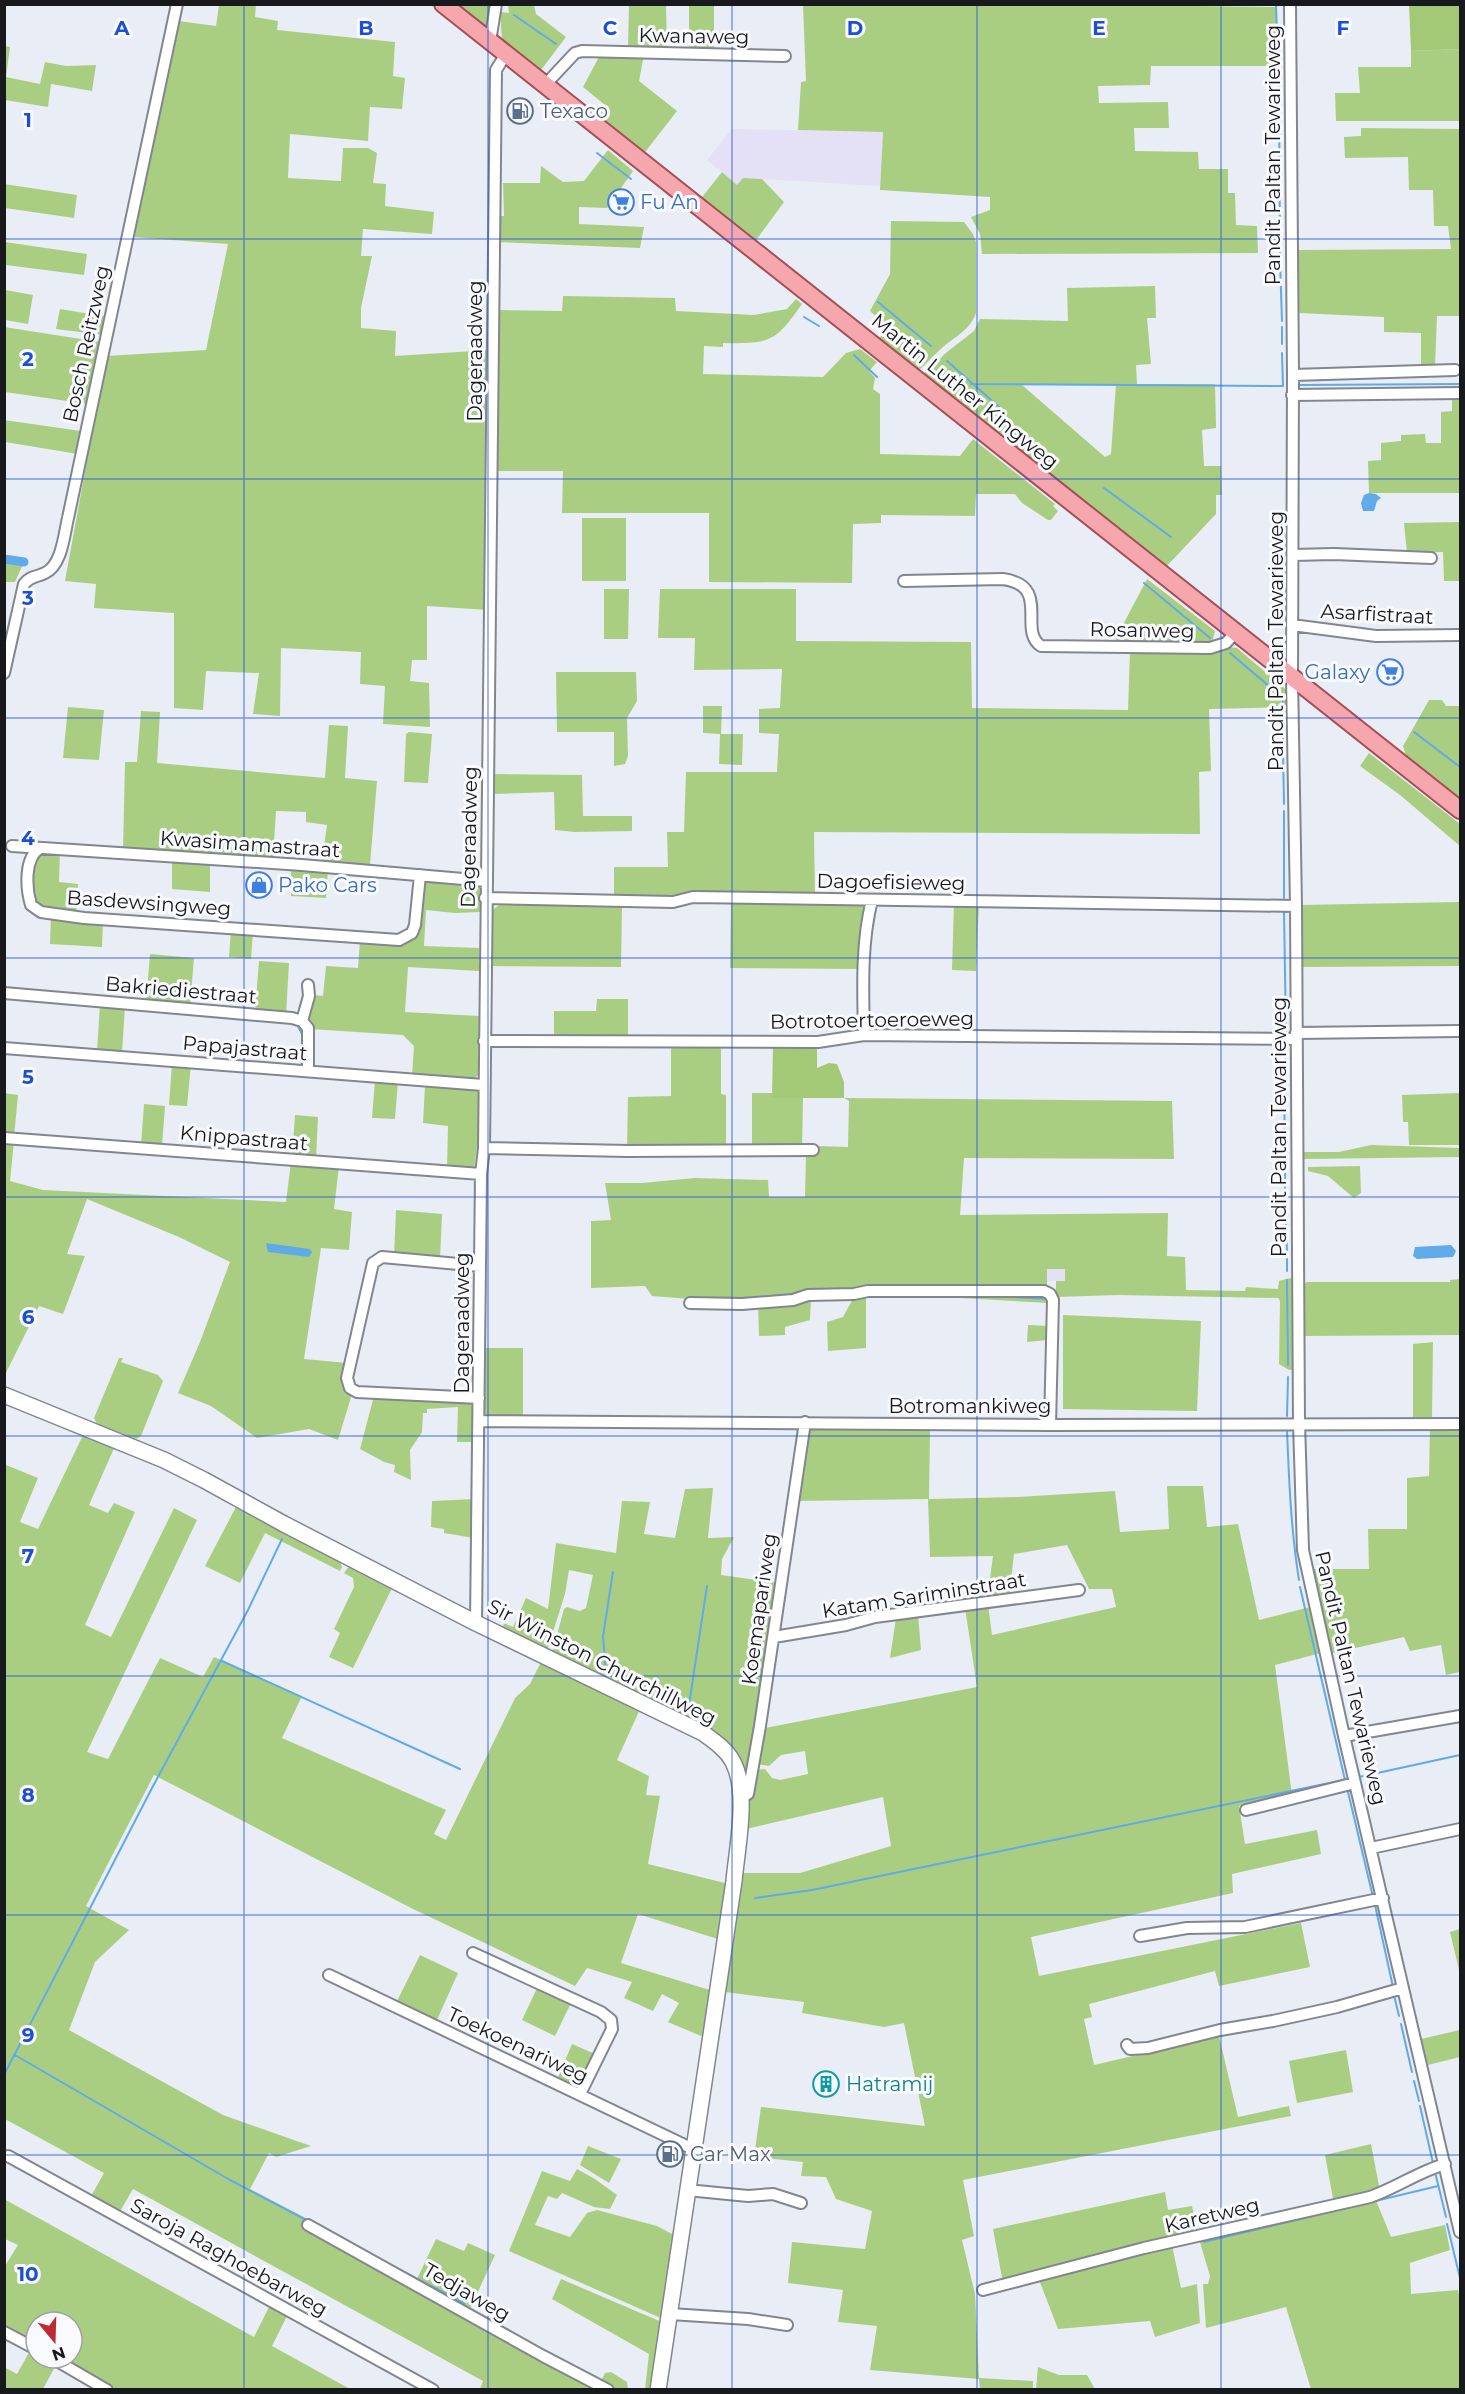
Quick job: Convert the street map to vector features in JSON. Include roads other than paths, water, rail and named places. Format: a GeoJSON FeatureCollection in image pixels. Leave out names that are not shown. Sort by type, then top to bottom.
{"type":"FeatureCollection","features":[{"type":"Feature","properties":{"kind":"main road","name":"Martin Luther Kingweg"},"geometry":{"type":"LineString","coordinates":[[443,4],[1461,810]]}},
{"type":"Feature","properties":{"kind":"street","name":"Bosch Reitzweg"},"geometry":{"type":"LineString","coordinates":[[4,673],[9,635],[24,584],[28,579],[46,573],[56,564],[68,518],[177,4]]}},
{"type":"Feature","properties":{"kind":"street"},"geometry":{"type":"LineString","coordinates":[[490,42],[496,4]]}},
{"type":"Feature","properties":{"kind":"street","name":"Pandit Paltan Tewarieweg"},"geometry":{"type":"LineString","coordinates":[[1290,4],[1293,375],[1292,676],[1296,906],[1299,1423],[1303,1550],[1344,1736],[1461,2232]]}},
{"type":"Feature","properties":{"kind":"street","name":"Kwanaweg"},"geometry":{"type":"LineString","coordinates":[[545,85],[575,53],[582,51],[785,56]]}},
{"type":"Feature","properties":{"kind":"street","name":"Dageraadweg"},"geometry":{"type":"LineString","coordinates":[[476,1623],[481,1174],[484,1148],[496,70],[506,54]]}},
{"type":"Feature","properties":{"kind":"street"},"geometry":{"type":"LineString","coordinates":[[1293,375],[1455,370]]}},
{"type":"Feature","properties":{"kind":"street"},"geometry":{"type":"LineString","coordinates":[[1292,394],[1461,393]]}},
{"type":"Feature","properties":{"kind":"street"},"geometry":{"type":"LineString","coordinates":[[1293,555],[1334,554],[1431,558]]}},
{"type":"Feature","properties":{"kind":"street","name":"Rosanweg"},"geometry":{"type":"LineString","coordinates":[[903,581],[1003,579],[1016,581],[1026,589],[1033,636],[1035,643],[1041,646],[1210,648],[1226,643],[1236,632]]}},
{"type":"Feature","properties":{"kind":"street","name":"Asarfistraat"},"geometry":{"type":"LineString","coordinates":[[1292,626],[1376,636],[1461,635]]}},
{"type":"Feature","properties":{"kind":"street","name":"Kwasimamastraat"},"geometry":{"type":"LineString","coordinates":[[12,846],[486,881]]}},
{"type":"Feature","properties":{"kind":"street","name":"Basdewsingweg"},"geometry":{"type":"LineString","coordinates":[[40,848],[33,852],[30,860],[28,888],[31,904],[41,912],[84,918],[399,940],[412,933],[415,925],[420,875]]}},
{"type":"Feature","properties":{"kind":"street","name":"Dagoefisieweg"},"geometry":{"type":"LineString","coordinates":[[485,898],[673,902],[693,897],[1296,906]]}},
{"type":"Feature","properties":{"kind":"street"},"geometry":{"type":"LineString","coordinates":[[864,1035],[864,967],[868,916],[872,900]]}},
{"type":"Feature","properties":{"kind":"street"},"geometry":{"type":"LineString","coordinates":[[308,985],[309,996],[302,1021],[308,1028],[309,1035],[308,1071]]}},
{"type":"Feature","properties":{"kind":"street","name":"Bakriediestraat"},"geometry":{"type":"LineString","coordinates":[[4,993],[246,1013],[302,1021]]}},
{"type":"Feature","properties":{"kind":"street","name":"Botrotoertoeroeweg"},"geometry":{"type":"LineString","coordinates":[[484,1041],[818,1042],[864,1035],[1296,1036],[1461,1030]]}},
{"type":"Feature","properties":{"kind":"street","name":"Papajastraat"},"geometry":{"type":"LineString","coordinates":[[4,1048],[483,1085]]}},
{"type":"Feature","properties":{"kind":"street","name":"Knippastraat"},"geometry":{"type":"LineString","coordinates":[[4,1138],[481,1174]]}},
{"type":"Feature","properties":{"kind":"street"},"geometry":{"type":"LineString","coordinates":[[484,1148],[628,1151],[813,1150]]}},
{"type":"Feature","properties":{"kind":"street"},"geometry":{"type":"LineString","coordinates":[[479,1398],[357,1392],[350,1388],[347,1378],[373,1263],[382,1257],[480,1266]]}},
{"type":"Feature","properties":{"kind":"street"},"geometry":{"type":"LineString","coordinates":[[690,1303],[742,1304],[793,1300],[808,1295],[854,1294],[868,1291],[1044,1291],[1050,1294],[1053,1300],[1050,1425]]}},
{"type":"Feature","properties":{"kind":"street","name":"Sir Winston Churchillweg"},"geometry":{"type":"LineString","coordinates":[[4,1395],[154,1455],[476,1623],[703,1734],[720,1746],[733,1761],[741,1797],[734,1881],[658,2390]]}},
{"type":"Feature","properties":{"kind":"street","name":"Botromankiweg"},"geometry":{"type":"LineString","coordinates":[[479,1421],[1050,1425],[1461,1424]]}},
{"type":"Feature","properties":{"kind":"street","name":"Koemapariweg"},"geometry":{"type":"LineString","coordinates":[[741,1797],[748,1794],[774,1637],[805,1422]]}},
{"type":"Feature","properties":{"kind":"street","name":"Katam Sariminstraat"},"geometry":{"type":"LineString","coordinates":[[774,1637],[846,1625],[875,1617],[1079,1590]]}},
{"type":"Feature","properties":{"kind":"street"},"geometry":{"type":"LineString","coordinates":[[1344,1736],[1461,1716]]}},
{"type":"Feature","properties":{"kind":"street"},"geometry":{"type":"LineString","coordinates":[[1246,1810],[1355,1783]]}},
{"type":"Feature","properties":{"kind":"street"},"geometry":{"type":"LineString","coordinates":[[1371,1848],[1461,1829]]}},
{"type":"Feature","properties":{"kind":"street"},"geometry":{"type":"LineString","coordinates":[[1140,1936],[1187,1928],[1245,1927],[1383,1898]]}},
{"type":"Feature","properties":{"kind":"street"},"geometry":{"type":"LineString","coordinates":[[473,1953],[584,2004],[611,2020],[612,2029],[580,2094]]}},
{"type":"Feature","properties":{"kind":"street","name":"Toekoenariweg"},"geometry":{"type":"LineString","coordinates":[[329,1975],[693,2149]]}},
{"type":"Feature","properties":{"kind":"street"},"geometry":{"type":"LineString","coordinates":[[1127,2045],[1130,2049],[1148,2048],[1220,2030],[1338,2007],[1403,1988]]}},
{"type":"Feature","properties":{"kind":"street","name":"Saroja Raghoebarweg"},"geometry":{"type":"LineString","coordinates":[[8,2156],[433,2390]]}},
{"type":"Feature","properties":{"kind":"street","name":"Karetweg"},"geometry":{"type":"LineString","coordinates":[[983,2290],[1144,2248],[1370,2197],[1391,2190],[1424,2170],[1445,2164]]}},
{"type":"Feature","properties":{"kind":"street"},"geometry":{"type":"LineString","coordinates":[[687,2190],[748,2196],[773,2194],[801,2203]]}},
{"type":"Feature","properties":{"kind":"street","name":"Tedjaweg"},"geometry":{"type":"LineString","coordinates":[[308,2225],[608,2390]]}},
{"type":"Feature","properties":{"kind":"street"},"geometry":{"type":"LineString","coordinates":[[670,2313],[748,2319],[787,2325]]}},
{"type":"Feature","properties":{"kind":"street"},"geometry":{"type":"LineString","coordinates":[[4,2332],[24,2343]]}},
{"type":"Feature","properties":{"kind":"street"},"geometry":{"type":"LineString","coordinates":[[73,2370],[107,2390]]}},
{"type":"Feature","properties":{"kind":"water"},"geometry":{"type":"Polygon","coordinates":[[[1369,493],[1381,498],[1377,501],[1374,511],[1363,511],[1361,503],[1364,495],[1369,493]]]}},
{"type":"Feature","properties":{"kind":"water"},"geometry":{"type":"Polygon","coordinates":[[[266,1243],[310,1249],[312,1252],[309,1257],[268,1252],[266,1243]]]}},
{"type":"Feature","properties":{"kind":"water"},"geometry":{"type":"Polygon","coordinates":[[[1451,1245],[1456,1251],[1453,1257],[1417,1259],[1413,1256],[1415,1247],[1451,1245]]]}},
{"type":"Feature","properties":{"kind":"waterway"},"geometry":{"type":"LineString","coordinates":[[1276,4],[1279,91]]}},
{"type":"Feature","properties":{"kind":"waterway"},"geometry":{"type":"LineString","coordinates":[[514,15],[556,44]]}},
{"type":"Feature","properties":{"kind":"waterway"},"geometry":{"type":"LineString","coordinates":[[1279,100],[1280,253]]}},
{"type":"Feature","properties":{"kind":"waterway"},"geometry":{"type":"LineString","coordinates":[[597,153],[631,179]]}},
{"type":"Feature","properties":{"kind":"waterway"},"geometry":{"type":"LineString","coordinates":[[1280,261],[1282,321]]}},
{"type":"Feature","properties":{"kind":"waterway"},"geometry":{"type":"LineString","coordinates":[[878,302],[931,346]]}},
{"type":"Feature","properties":{"kind":"waterway"},"geometry":{"type":"LineString","coordinates":[[804,317],[819,326]]}},
{"type":"Feature","properties":{"kind":"waterway"},"geometry":{"type":"LineString","coordinates":[[1282,327],[1282,344]]}},
{"type":"Feature","properties":{"kind":"waterway"},"geometry":{"type":"LineString","coordinates":[[971,384],[1283,386],[1282,353]]}},
{"type":"Feature","properties":{"kind":"waterway"},"geometry":{"type":"LineString","coordinates":[[854,355],[877,377]]}},
{"type":"Feature","properties":{"kind":"waterway"},"geometry":{"type":"LineString","coordinates":[[947,361],[999,407]]}},
{"type":"Feature","properties":{"kind":"waterway"},"geometry":{"type":"LineString","coordinates":[[1299,385],[1460,384]]}},
{"type":"Feature","properties":{"kind":"waterway"},"geometry":{"type":"LineString","coordinates":[[1104,488],[1171,537]]}},
{"type":"Feature","properties":{"kind":"waterway"},"geometry":{"type":"LineString","coordinates":[[4,559],[24,562]]}},
{"type":"Feature","properties":{"kind":"waterway"},"geometry":{"type":"LineString","coordinates":[[1144,583],[1210,638]]}},
{"type":"Feature","properties":{"kind":"waterway"},"geometry":{"type":"LineString","coordinates":[[1230,653],[1283,698],[1283,744]]}},
{"type":"Feature","properties":{"kind":"waterway"},"geometry":{"type":"LineString","coordinates":[[1414,732],[1460,767]]}},
{"type":"Feature","properties":{"kind":"waterway"},"geometry":{"type":"LineString","coordinates":[[1283,751],[1284,804]]}},
{"type":"Feature","properties":{"kind":"waterway"},"geometry":{"type":"LineString","coordinates":[[1284,811],[1284,898]]}},
{"type":"Feature","properties":{"kind":"waterway"},"geometry":{"type":"LineString","coordinates":[[1284,912],[1286,1033]]}},
{"type":"Feature","properties":{"kind":"waterway"},"geometry":{"type":"LineString","coordinates":[[297,1024],[303,1036],[302,1064]]}},
{"type":"Feature","properties":{"kind":"waterway"},"geometry":{"type":"LineString","coordinates":[[1284,1140],[1286,1045]]}},
{"type":"Feature","properties":{"kind":"waterway"},"geometry":{"type":"LineString","coordinates":[[1285,1146],[1285,1190]]}},
{"type":"Feature","properties":{"kind":"waterway"},"geometry":{"type":"LineString","coordinates":[[1285,1195],[1287,1251]]}},
{"type":"Feature","properties":{"kind":"waterway"},"geometry":{"type":"LineString","coordinates":[[1287,1259],[1287,1271]]}},
{"type":"Feature","properties":{"kind":"waterway"},"geometry":{"type":"LineString","coordinates":[[1287,1280],[1288,1365]]}},
{"type":"Feature","properties":{"kind":"waterway"},"geometry":{"type":"LineString","coordinates":[[995,1296],[1049,1299]]}},
{"type":"Feature","properties":{"kind":"waterway"},"geometry":{"type":"LineString","coordinates":[[1287,1416],[1288,1377]]}},
{"type":"Feature","properties":{"kind":"waterway"},"geometry":{"type":"LineString","coordinates":[[1287,1430],[1292,1524],[1299,1580]]}},
{"type":"Feature","properties":{"kind":"waterway"},"geometry":{"type":"LineString","coordinates":[[4,2075],[152,1788],[248,1610],[282,1539]]}},
{"type":"Feature","properties":{"kind":"waterway"},"geometry":{"type":"LineString","coordinates":[[606,1674],[603,1636],[613,1572]]}},
{"type":"Feature","properties":{"kind":"waterway"},"geometry":{"type":"LineString","coordinates":[[689,1705],[707,1586]]}},
{"type":"Feature","properties":{"kind":"waterway"},"geometry":{"type":"LineString","coordinates":[[1300,1587],[1345,1780]]}},
{"type":"Feature","properties":{"kind":"waterway"},"geometry":{"type":"LineString","coordinates":[[222,1661],[460,1769]]}},
{"type":"Feature","properties":{"kind":"waterway"},"geometry":{"type":"LineString","coordinates":[[1359,1777],[1460,1755]]}},
{"type":"Feature","properties":{"kind":"waterway"},"geometry":{"type":"LineString","coordinates":[[755,1898],[812,1890],[1349,1779]]}},
{"type":"Feature","properties":{"kind":"waterway"},"geometry":{"type":"LineString","coordinates":[[1348,1792],[1373,1897]]}},
{"type":"Feature","properties":{"kind":"waterway"},"geometry":{"type":"LineString","coordinates":[[1375,1905],[1393,1987]]}},
{"type":"Feature","properties":{"kind":"waterway"},"geometry":{"type":"LineString","coordinates":[[1394,1995],[1399,2016]]}},
{"type":"Feature","properties":{"kind":"waterway"},"geometry":{"type":"LineString","coordinates":[[1401,2024],[1412,2072]]}},
{"type":"Feature","properties":{"kind":"waterway"},"geometry":{"type":"LineString","coordinates":[[15,2055],[230,2180],[308,2221]]}},
{"type":"Feature","properties":{"kind":"waterway"},"geometry":{"type":"LineString","coordinates":[[1414,2081],[1419,2101]]}},
{"type":"Feature","properties":{"kind":"waterway"},"geometry":{"type":"LineString","coordinates":[[1420,2106],[1433,2163]]}},
{"type":"Feature","properties":{"kind":"waterway"},"geometry":{"type":"LineString","coordinates":[[1435,2172],[1446,2217]]}},
{"type":"Feature","properties":{"kind":"waterway"},"geometry":{"type":"LineString","coordinates":[[1204,2242],[1438,2186]]}},
{"type":"Feature","properties":{"kind":"waterway"},"geometry":{"type":"LineString","coordinates":[[1447,2224],[1460,2278]]}},
{"type":"Feature","properties":{"kind":"waterway"},"geometry":{"type":"LineString","coordinates":[[379,2259],[464,2303]]}},
{"type":"Feature","properties":{"kind":"place","name":"Texaco"},"geometry":{"type":"Point","coordinates":[520,111]}},
{"type":"Feature","properties":{"kind":"place","name":"Fu An"},"geometry":{"type":"Point","coordinates":[621,202]}},
{"type":"Feature","properties":{"kind":"place","name":"Galaxy"},"geometry":{"type":"Point","coordinates":[1390,672]}},
{"type":"Feature","properties":{"kind":"place","name":"Pako Cars"},"geometry":{"type":"Point","coordinates":[259,885]}},
{"type":"Feature","properties":{"kind":"place","name":"Hatramij"},"geometry":{"type":"Point","coordinates":[826,2084]}},
{"type":"Feature","properties":{"kind":"place","name":"Car Max"},"geometry":{"type":"Point","coordinates":[670,2154]}}]}
